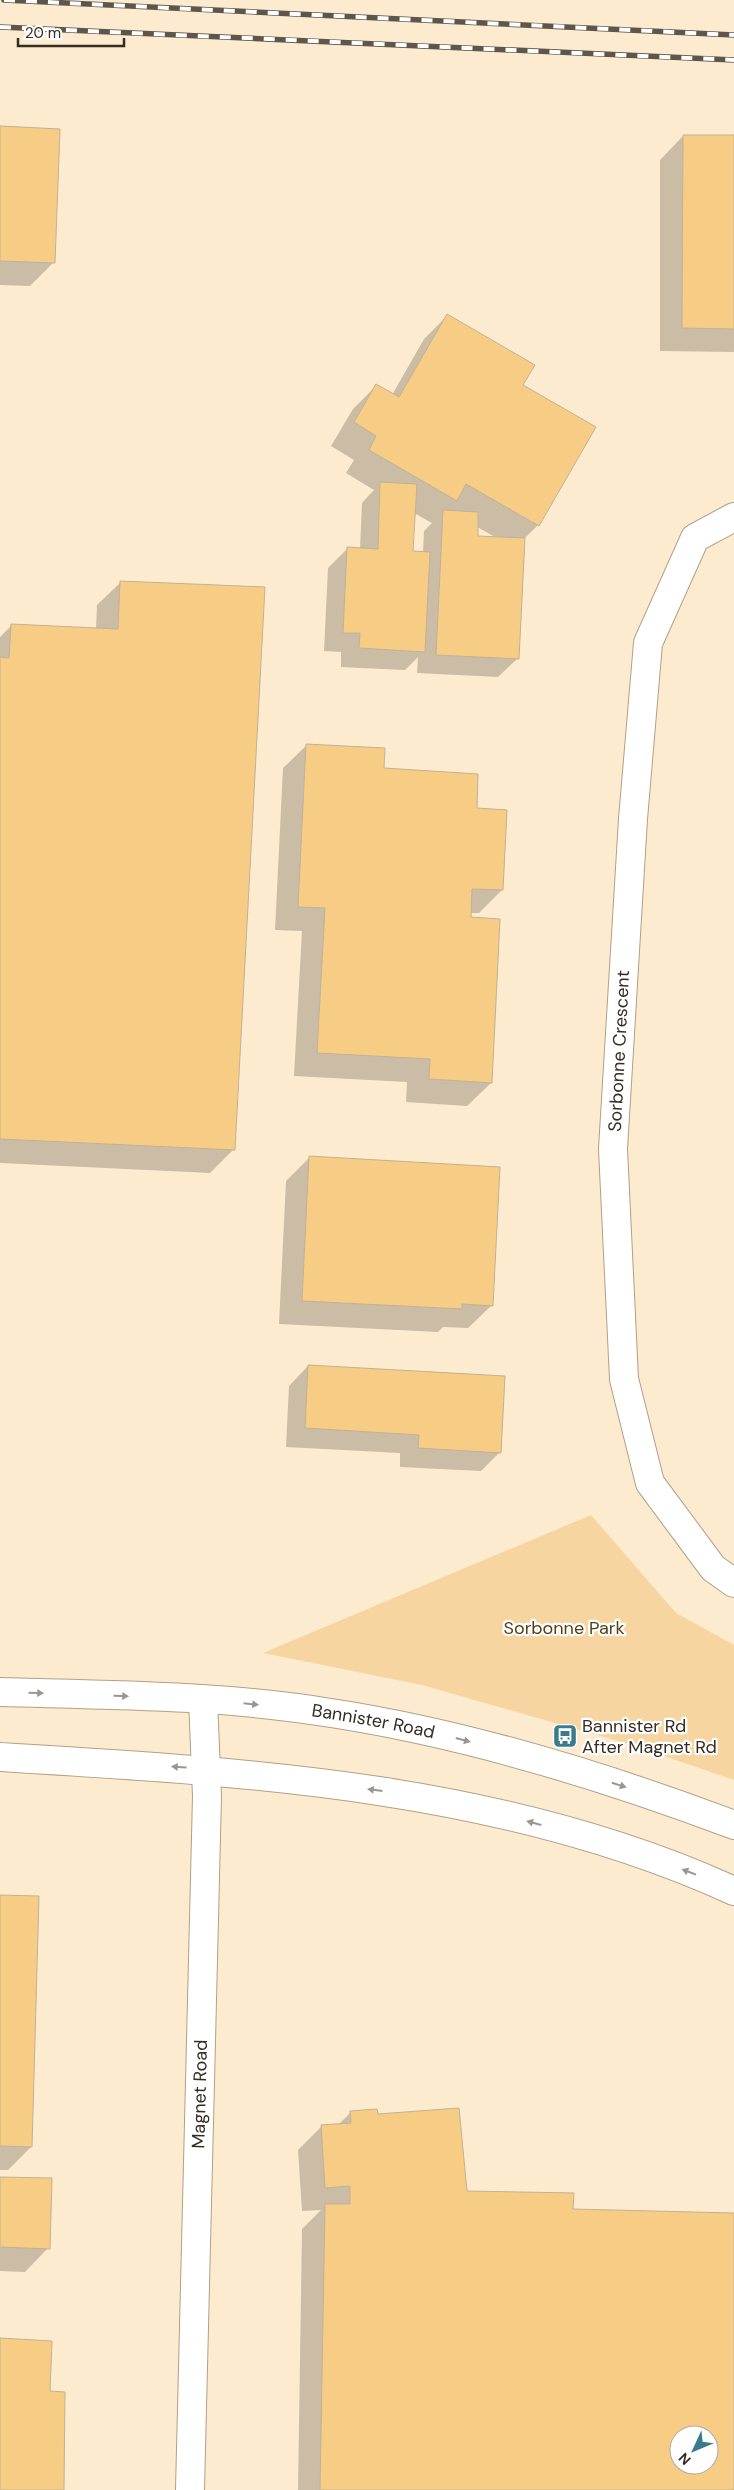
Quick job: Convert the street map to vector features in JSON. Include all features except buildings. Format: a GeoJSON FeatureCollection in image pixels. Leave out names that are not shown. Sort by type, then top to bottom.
{"type":"FeatureCollection","features":[{"type":"Feature","properties":{"kind":"street","name":"Sorbonne Crescent"},"geometry":{"type":"LineString","coordinates":[[734,516],[695,538],[648,643],[633,819],[613,1149],[624,1379],[650,1483],[713,1568],[734,1584]]}},
{"type":"Feature","properties":{"kind":"street","name":"Bannister Road"},"geometry":{"type":"LineString","coordinates":[[0,1692],[203,1699],[330,1713],[439,1734],[545,1762],[655,1795],[734,1825]]}},
{"type":"Feature","properties":{"kind":"street","name":"Magnet Road"},"geometry":{"type":"LineString","coordinates":[[190,2490],[207,1769],[203,1699]]}},
{"type":"Feature","properties":{"kind":"street"},"geometry":{"type":"LineString","coordinates":[[0,1757],[207,1769],[418,1795],[501,1814],[632,1850],[734,1891]]}},
{"type":"Feature","properties":{"kind":"shaded area"},"geometry":{"type":"Polygon","coordinates":[[[0,0],[734,0],[734,2490],[0,2490],[0,0]]]}},
{"type":"Feature","properties":{"kind":"green space","name":"Sorbonne Park"},"geometry":{"type":"Polygon","coordinates":[[[591,1515],[676,1613],[734,1645],[734,1780],[632,1745],[422,1685],[263,1653],[591,1515]]]}},
{"type":"Feature","properties":{"kind":"railway"},"geometry":{"type":"LineString","coordinates":[[4,0],[734,35]]}},
{"type":"Feature","properties":{"kind":"railway"},"geometry":{"type":"LineString","coordinates":[[0,27],[734,60]]}},
{"type":"Feature","properties":{"kind":"place","name":"Bannister Rd After Magnet Rd"},"geometry":{"type":"Point","coordinates":[565,1736]}}]}
